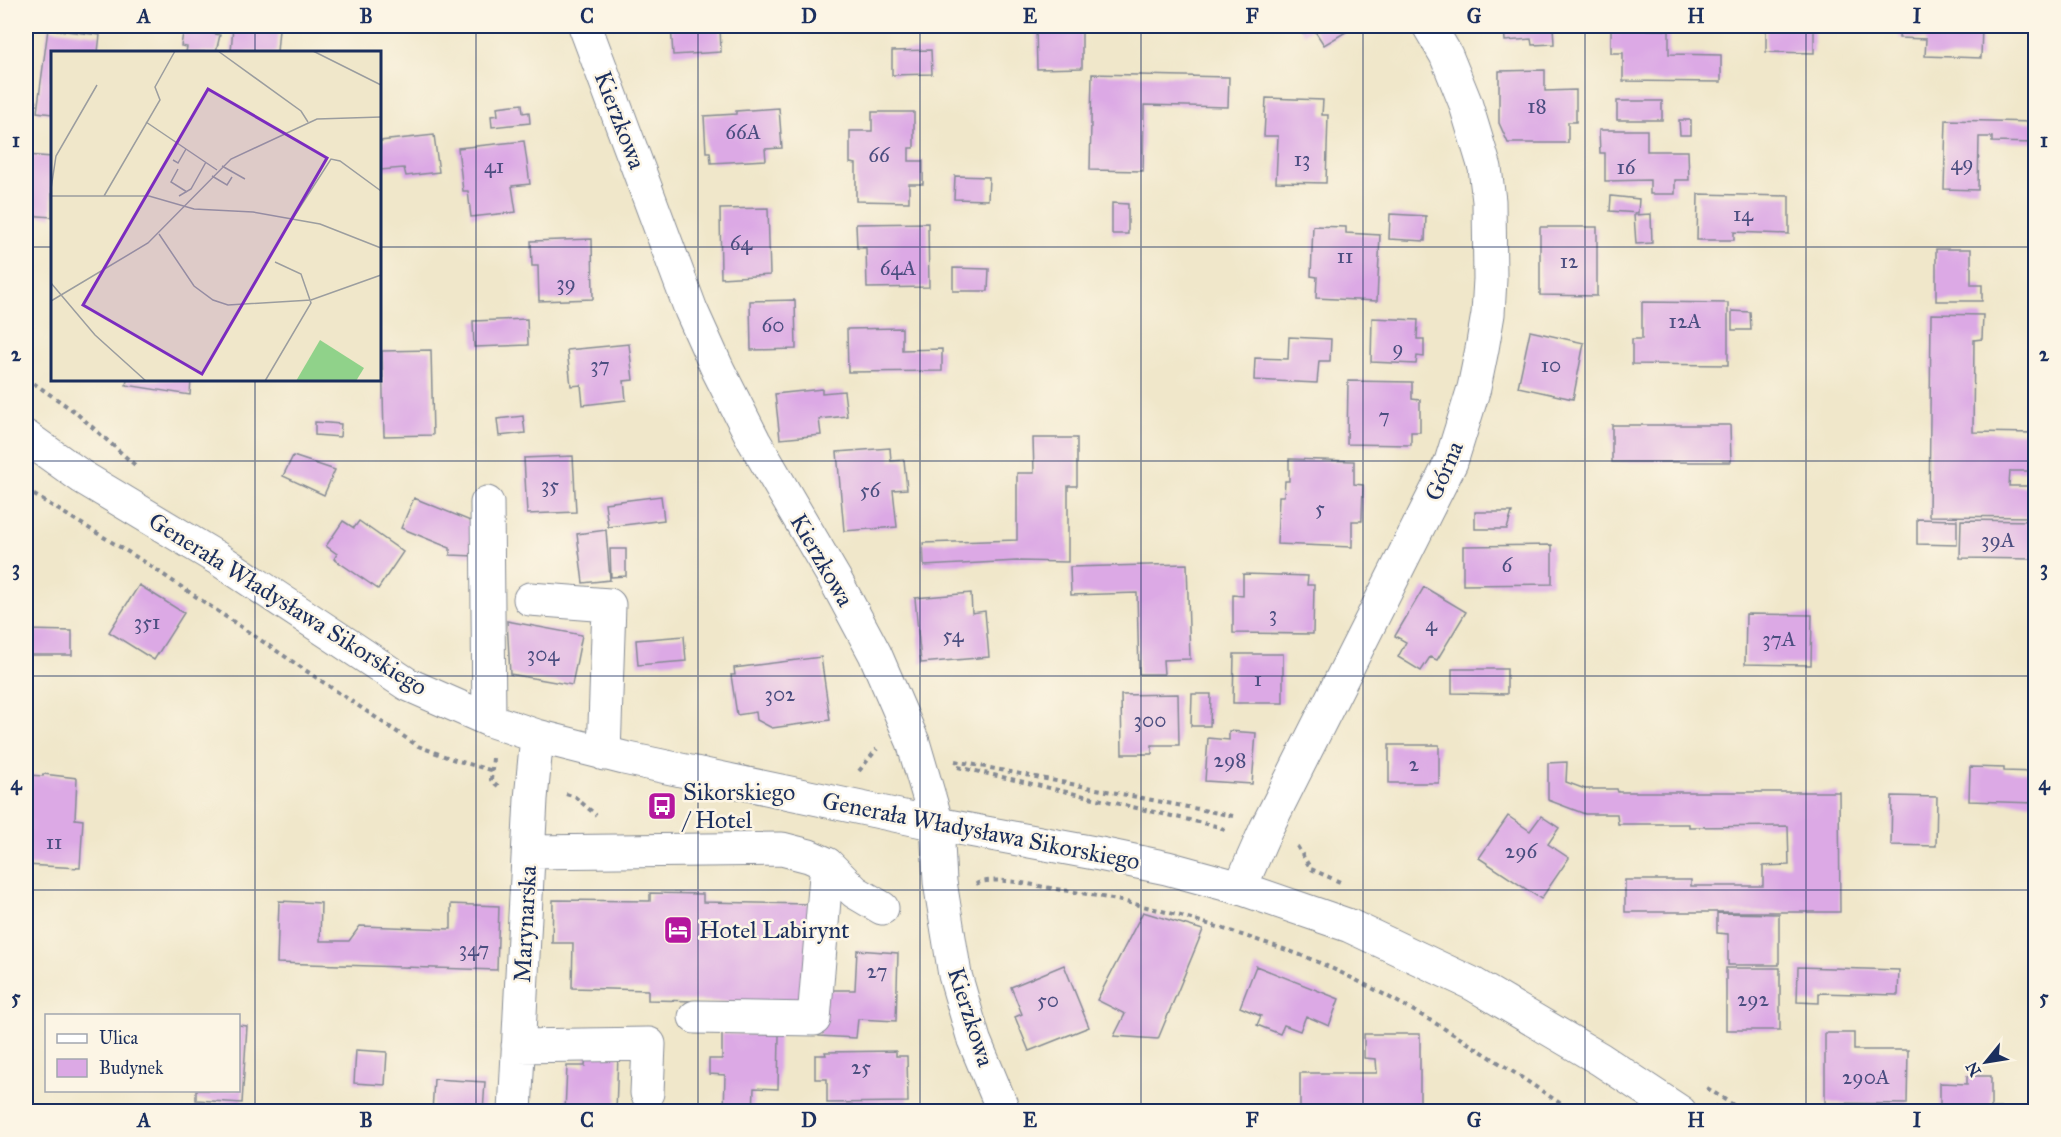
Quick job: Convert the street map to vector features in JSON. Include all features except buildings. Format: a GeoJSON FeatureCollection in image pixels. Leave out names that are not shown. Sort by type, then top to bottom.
{"type":"FeatureCollection","features":[{"type":"Feature","properties":{"kind":"street","name":"Kierzkowa"},"geometry":{"type":"LineString","coordinates":[[585,26],[691,310],[718,370],[754,441],[836,581],[875,654],[913,742],[938,824],[940,882],[955,975],[974,1040],[1004,1112]]}},
{"type":"Feature","properties":{"kind":"street","name":"Górna"},"geometry":{"type":"LineString","coordinates":[[1240,888],[1266,829],[1451,462],[1474,388],[1488,314],[1491,269],[1490,201],[1485,168],[1465,102],[1446,55],[1429,26]]}},
{"type":"Feature","properties":{"kind":"street","name":"Generała Władysława Sikorskiego"},"geometry":{"type":"LineString","coordinates":[[26,437],[82,477],[217,558],[398,678],[489,720],[604,754],[938,824],[1167,868],[1240,888],[1350,926],[1473,984],[1600,1059],[1680,1112]]}},
{"type":"Feature","properties":{"kind":"street"},"geometry":{"type":"LineString","coordinates":[[488,503],[489,720]]}},
{"type":"Feature","properties":{"kind":"street"},"geometry":{"type":"LineString","coordinates":[[530,599],[609,605],[604,754]]}},
{"type":"Feature","properties":{"kind":"street","name":"Marynarska"},"geometry":{"type":"LineString","coordinates":[[515,1112],[531,799],[537,736]]}},
{"type":"Feature","properties":{"kind":"street"},"geometry":{"type":"LineString","coordinates":[[529,852],[782,849],[809,856],[827,864],[855,892],[882,908]]}},
{"type":"Feature","properties":{"kind":"street"},"geometry":{"type":"LineString","coordinates":[[695,1017],[814,1019],[827,864]]}},
{"type":"Feature","properties":{"kind":"street"},"geometry":{"type":"LineString","coordinates":[[518,1046],[649,1044],[647,1093]]}},
{"type":"Feature","properties":{"kind":"path"},"geometry":{"type":"LineString","coordinates":[[26,378],[74,411],[144,473]]}},
{"type":"Feature","properties":{"kind":"path"},"geometry":{"type":"LineString","coordinates":[[952,761],[1240,817]]}},
{"type":"Feature","properties":{"kind":"path"},"geometry":{"type":"LineString","coordinates":[[999,881],[1074,891],[1159,910],[1260,941],[1329,967],[1441,1025],[1573,1112]]}},
{"type":"Feature","properties":{"kind":"place","name":"Sikorskiego / Hotel"},"geometry":{"type":"Point","coordinates":[662,806]}},
{"type":"Feature","properties":{"kind":"place","name":"Hotel Labirynt"},"geometry":{"type":"Point","coordinates":[678,930]}}]}
